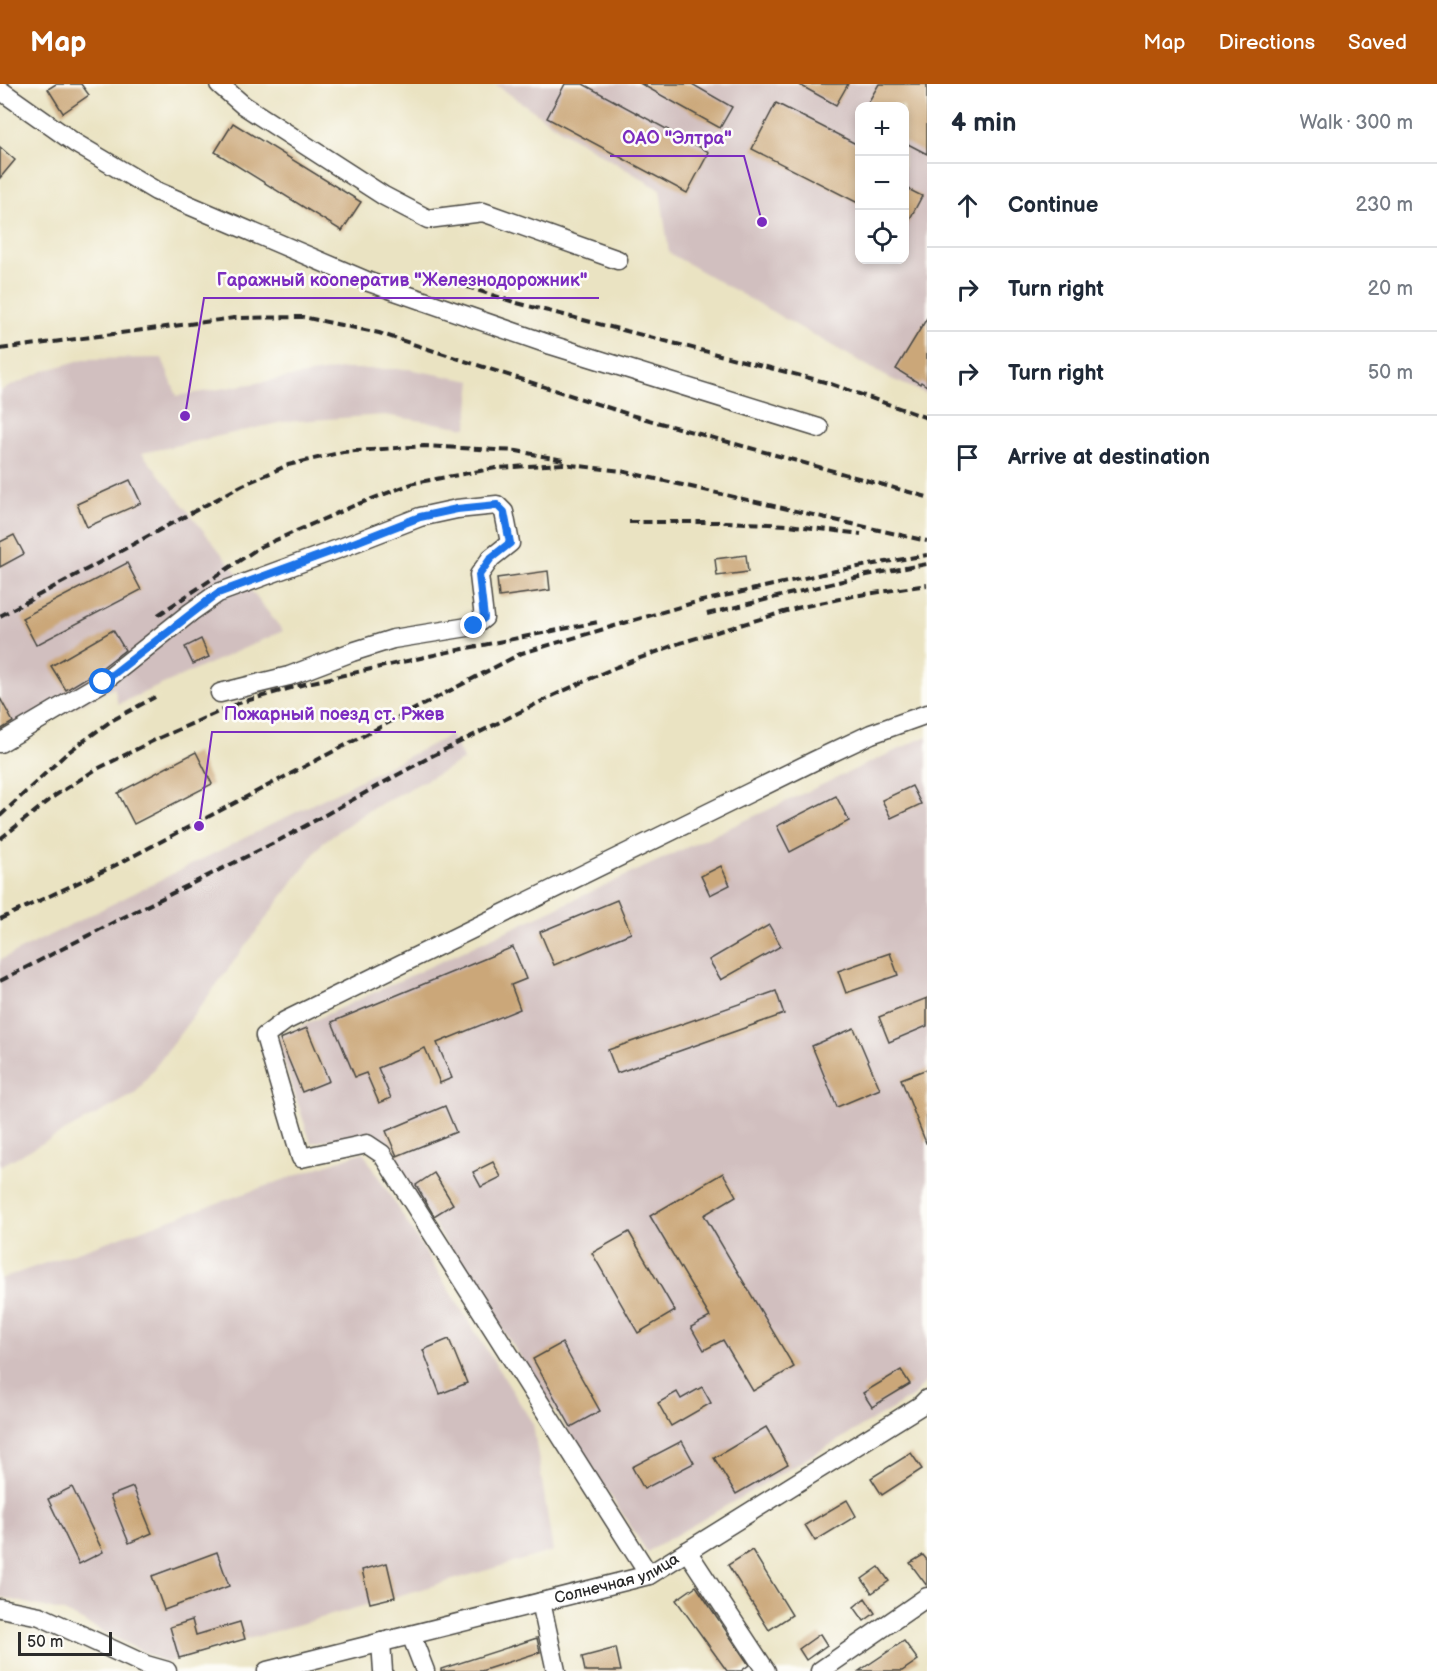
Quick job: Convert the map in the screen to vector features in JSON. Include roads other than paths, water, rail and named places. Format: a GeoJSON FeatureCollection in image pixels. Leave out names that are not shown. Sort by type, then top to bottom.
{"type":"FeatureCollection","features":[{"type":"Feature","properties":{"kind":"street"},"geometry":{"type":"LineString","coordinates":[[8,84],[0,89],[75,143],[156,191],[369,282],[551,345],[819,428]]}},
{"type":"Feature","properties":{"kind":"street"},"geometry":{"type":"LineString","coordinates":[[219,84],[243,105],[384,196],[428,219],[483,212],[618,260]]}},
{"type":"Feature","properties":{"kind":"street"},"geometry":{"type":"LineString","coordinates":[[0,743],[103,682],[218,593],[420,517],[457,509],[497,505],[504,512],[510,543],[491,558],[479,575],[484,618],[474,626],[393,639],[289,676],[220,693]]}},
{"type":"Feature","properties":{"kind":"street"},"geometry":{"type":"LineString","coordinates":[[649,1575],[382,1154],[367,1144],[301,1158],[265,1036],[285,1021],[814,761],[871,734],[927,714]]}},
{"type":"Feature","properties":{"kind":"street","name":"Солнечная улица"},"geometry":{"type":"LineString","coordinates":[[267,1671],[649,1575],[920,1406],[927,1399]]}},
{"type":"Feature","properties":{"kind":"street"},"geometry":{"type":"LineString","coordinates":[[687,1551],[766,1671]]}},
{"type":"Feature","properties":{"kind":"street"},"geometry":{"type":"LineString","coordinates":[[820,1671],[927,1597]]}},
{"type":"Feature","properties":{"kind":"street"},"geometry":{"type":"LineString","coordinates":[[541,1602],[556,1671]]}},
{"type":"Feature","properties":{"kind":"street"},"geometry":{"type":"LineString","coordinates":[[0,1608],[40,1616],[146,1665],[167,1671]]}},
{"type":"Feature","properties":{"kind":"street"},"geometry":{"type":"LineString","coordinates":[[411,1635],[425,1671]]}},
{"type":"Feature","properties":{"kind":"street"},"geometry":{"type":"LineString","coordinates":[[381,1642],[383,1671]]}},
{"type":"Feature","properties":{"kind":"railway"},"geometry":{"type":"LineString","coordinates":[[427,274],[517,303],[825,382],[927,418]]}},
{"type":"Feature","properties":{"kind":"railway"},"geometry":{"type":"LineString","coordinates":[[0,349],[234,318],[303,317],[379,333],[631,415],[927,497]]}},
{"type":"Feature","properties":{"kind":"railway"},"geometry":{"type":"LineString","coordinates":[[0,616],[243,485],[288,465],[343,452],[424,446],[517,451],[563,460]]}},
{"type":"Feature","properties":{"kind":"railway"},"geometry":{"type":"LineString","coordinates":[[158,615],[260,547],[353,506],[414,483],[496,468],[563,464],[621,471],[927,541]]}},
{"type":"Feature","properties":{"kind":"railway"},"geometry":{"type":"LineString","coordinates":[[629,522],[726,522],[788,525],[861,534]]}},
{"type":"Feature","properties":{"kind":"railway"},"geometry":{"type":"LineString","coordinates":[[0,919],[116,865],[522,653],[693,603],[840,570],[927,555]]}},
{"type":"Feature","properties":{"kind":"railway"},"geometry":{"type":"LineString","coordinates":[[707,614],[867,575],[927,564]]}},
{"type":"Feature","properties":{"kind":"railway"},"geometry":{"type":"LineString","coordinates":[[0,981],[276,842],[430,757],[614,668],[680,643],[797,608],[853,596],[927,585]]}},
{"type":"Feature","properties":{"kind":"railway"},"geometry":{"type":"LineString","coordinates":[[0,839],[56,795],[95,770],[159,738],[239,703],[308,683],[598,622]]}},
{"type":"Feature","properties":{"kind":"railway"},"geometry":{"type":"LineString","coordinates":[[0,816],[67,753],[111,721],[155,697]]}},
{"type":"Feature","properties":{"kind":"place","name":"ОАО \"Элтра\""},"geometry":{"type":"Point","coordinates":[762,222]}},
{"type":"Feature","properties":{"kind":"place","name":"Гаражный кооператив \"Железнодорожник\""},"geometry":{"type":"Point","coordinates":[185,416]}},
{"type":"Feature","properties":{"kind":"place","name":"Пожарный поезд ст. Ржев"},"geometry":{"type":"Point","coordinates":[199,826]}}]}
